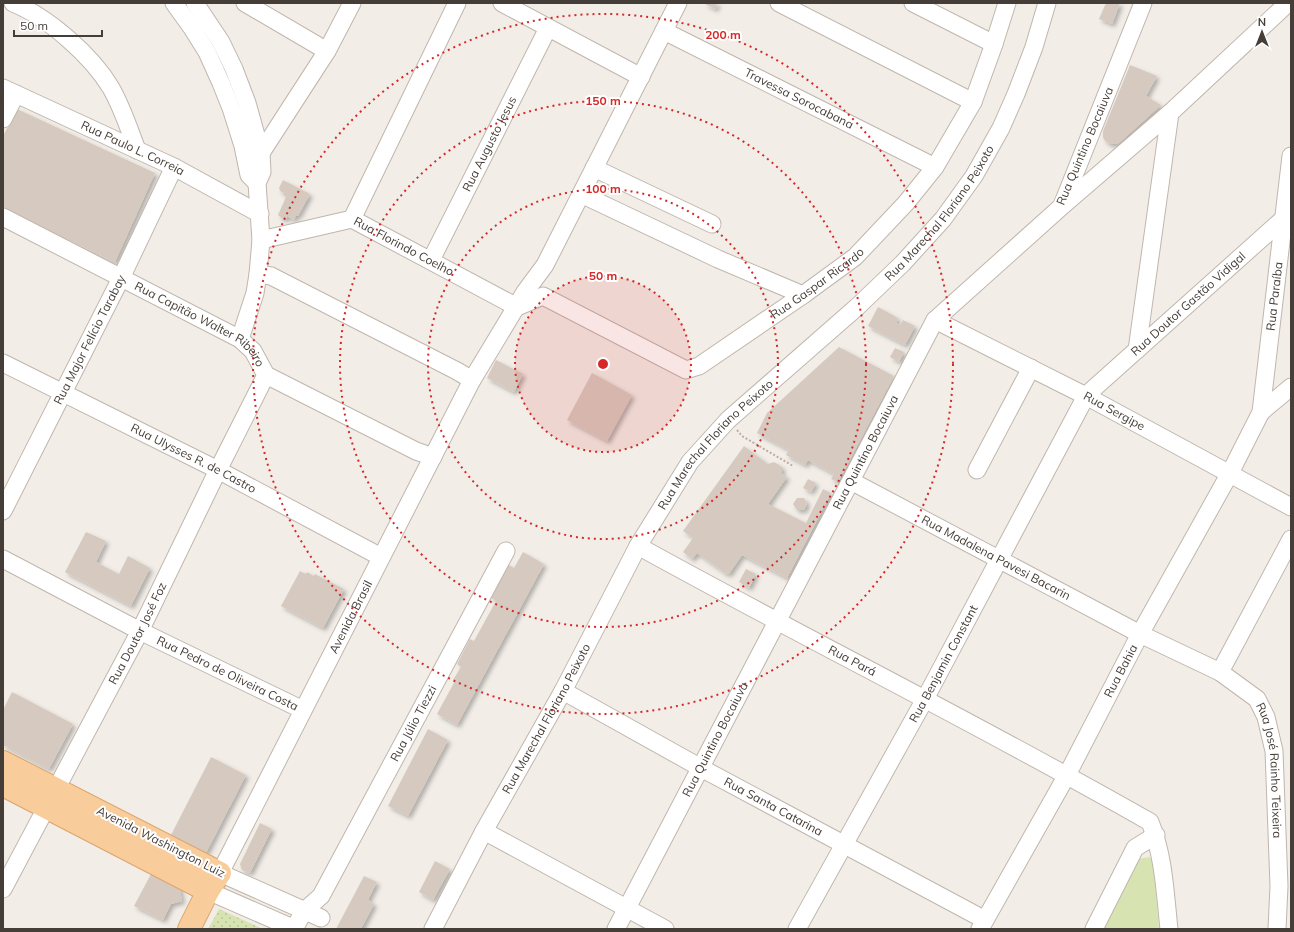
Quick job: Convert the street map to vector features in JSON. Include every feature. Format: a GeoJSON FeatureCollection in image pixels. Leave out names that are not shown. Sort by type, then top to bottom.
{"type":"FeatureCollection","features":[{"type":"Feature","properties":{"kind":"main road","name":"Avenida Washington Luiz"},"geometry":{"type":"LineString","coordinates":[[3,762],[51,798],[208,891]]}},
{"type":"Feature","properties":{"kind":"main road","name":"Avenida Washington Luiz"},"geometry":{"type":"LineString","coordinates":[[3,785],[51,798],[220,873]]}},
{"type":"Feature","properties":{"kind":"main road","name":"Avenida Brasil"},"geometry":{"type":"LineString","coordinates":[[189,929],[208,891],[220,873]]}},
{"type":"Feature","properties":{"kind":"street"},"geometry":{"type":"LineString","coordinates":[[174,3],[192,28],[221,83],[231,108],[249,175],[257,184]]}},
{"type":"Feature","properties":{"kind":"street"},"geometry":{"type":"LineString","coordinates":[[196,3],[221,42],[234,69],[247,103],[261,153],[262,172],[257,184],[261,240],[258,274],[255,293],[240,339]]}},
{"type":"Feature","properties":{"kind":"street"},"geometry":{"type":"LineString","coordinates":[[245,3],[327,51]]}},
{"type":"Feature","properties":{"kind":"street"},"geometry":{"type":"LineString","coordinates":[[246,160],[261,153],[327,51],[352,3]]}},
{"type":"Feature","properties":{"kind":"street"},"geometry":{"type":"LineString","coordinates":[[352,219],[456,3]]}},
{"type":"Feature","properties":{"kind":"street"},"geometry":{"type":"LineString","coordinates":[[502,3],[641,77]]}},
{"type":"Feature","properties":{"kind":"street"},"geometry":{"type":"LineString","coordinates":[[517,307],[543,296],[545,265],[678,3]]}},
{"type":"Feature","properties":{"kind":"street"},"geometry":{"type":"LineString","coordinates":[[779,3],[972,102]]}},
{"type":"Feature","properties":{"kind":"street"},"geometry":{"type":"LineString","coordinates":[[913,3],[994,44]]}},
{"type":"Feature","properties":{"kind":"street","name":"Rua Gaspar Ricardo"},"geometry":{"type":"LineString","coordinates":[[543,296],[686,370],[700,366],[804,296],[855,257],[906,203],[935,167],[972,102],[994,44],[1007,3]]}},
{"type":"Feature","properties":{"kind":"street","name":"Rua Marechal Floriano Peixoto"},"geometry":{"type":"LineString","coordinates":[[433,929],[484,831],[563,691],[638,546],[690,462],[728,420],[869,296],[928,237],[974,176],[1001,128],[1034,47],[1047,3]]}},
{"type":"Feature","properties":{"kind":"street","name":"Rua Quintino Bocaiuva"},"geometry":{"type":"LineString","coordinates":[[616,929],[935,320],[1061,207],[1143,3]]}},
{"type":"Feature","properties":{"kind":"street"},"geometry":{"type":"LineString","coordinates":[[1061,207],[1170,113],[1288,3]]}},
{"type":"Feature","properties":{"kind":"street"},"geometry":{"type":"LineString","coordinates":[[20,4],[60,33],[92,62],[111,88],[128,125],[137,150]]}},
{"type":"Feature","properties":{"kind":"street","name":"Rua Augusto Jesus"},"geometry":{"type":"LineString","coordinates":[[431,260],[548,28]]}},
{"type":"Feature","properties":{"kind":"street","name":"Travessa Sorocabana"},"geometry":{"type":"LineString","coordinates":[[664,31],[935,167]]}},
{"type":"Feature","properties":{"kind":"street"},"geometry":{"type":"LineString","coordinates":[[3,120],[10,91]]}},
{"type":"Feature","properties":{"kind":"street","name":"Rua Paulo L. Correia"},"geometry":{"type":"LineString","coordinates":[[10,91],[174,167],[260,214]]}},
{"type":"Feature","properties":{"kind":"street"},"geometry":{"type":"LineString","coordinates":[[1137,350],[1170,113]]}},
{"type":"Feature","properties":{"kind":"street"},"geometry":{"type":"LineString","coordinates":[[116,140],[123,134],[128,125]]}},
{"type":"Feature","properties":{"kind":"street","name":"Rua Paraíba"},"geometry":{"type":"LineString","coordinates":[[1261,412],[1287,215],[1291,156]]}},
{"type":"Feature","properties":{"kind":"street"},"geometry":{"type":"LineString","coordinates":[[1081,158],[1092,164],[1098,165],[1113,162]]}},
{"type":"Feature","properties":{"kind":"street","name":"Rua Major Felício Tarabay"},"geometry":{"type":"LineString","coordinates":[[3,511],[121,278],[174,167]]}},
{"type":"Feature","properties":{"kind":"street"},"geometry":{"type":"LineString","coordinates":[[594,168],[712,224]]}},
{"type":"Feature","properties":{"kind":"street"},"geometry":{"type":"LineString","coordinates":[[581,194],[718,259],[804,296]]}},
{"type":"Feature","properties":{"kind":"street","name":"Rua Doutor Gastão Vidigal"},"geometry":{"type":"LineString","coordinates":[[1086,396],[1287,215]]}},
{"type":"Feature","properties":{"kind":"street","name":"Rua Capitão Walter Ribeiro"},"geometry":{"type":"LineString","coordinates":[[3,217],[240,339],[254,351],[266,375],[416,451],[433,457]]}},
{"type":"Feature","properties":{"kind":"street","name":"Rua Florindo Coelho"},"geometry":{"type":"LineString","coordinates":[[261,240],[352,219],[517,307]]}},
{"type":"Feature","properties":{"kind":"street","name":"Avenida Brasil"},"geometry":{"type":"LineString","coordinates":[[220,873],[472,380],[525,292],[545,265]]}},
{"type":"Feature","properties":{"kind":"street"},"geometry":{"type":"LineString","coordinates":[[258,274],[271,276],[472,380]]}},
{"type":"Feature","properties":{"kind":"street","name":"Rua Sergipe"},"geometry":{"type":"LineString","coordinates":[[935,320],[1086,396],[1291,507]]}},
{"type":"Feature","properties":{"kind":"street","name":"Rua Ulysses R. de Castro"},"geometry":{"type":"LineString","coordinates":[[3,363],[218,470],[381,557]]}},
{"type":"Feature","properties":{"kind":"street"},"geometry":{"type":"LineString","coordinates":[[977,470],[1031,368]]}},
{"type":"Feature","properties":{"kind":"street","name":"Rua Doutor José Foz"},"geometry":{"type":"LineString","coordinates":[[3,889],[140,631],[266,375]]}},
{"type":"Feature","properties":{"kind":"street"},"geometry":{"type":"LineString","coordinates":[[1261,412],[1291,387]]}},
{"type":"Feature","properties":{"kind":"street","name":"Rua Benjamin Constant"},"geometry":{"type":"LineString","coordinates":[[797,929],[925,699],[1086,396]]}},
{"type":"Feature","properties":{"kind":"street","name":"Rua Bahia"},"geometry":{"type":"LineString","coordinates":[[983,924],[1067,775],[1140,634],[1230,473],[1261,412]]}},
{"type":"Feature","properties":{"kind":"street","name":"Rua Madalena Pavesi Bacarin"},"geometry":{"type":"LineString","coordinates":[[851,481],[1140,634]]}},
{"type":"Feature","properties":{"kind":"street"},"geometry":{"type":"LineString","coordinates":[[1220,672],[1291,539]]}},
{"type":"Feature","properties":{"kind":"street","name":"Rua Pará"},"geometry":{"type":"LineString","coordinates":[[638,546],[1067,775],[1150,822],[1156,835]]}},
{"type":"Feature","properties":{"kind":"street","name":"Rua Júlio Tiezzi"},"geometry":{"type":"LineString","coordinates":[[294,929],[304,911],[321,896],[506,552]]}},
{"type":"Feature","properties":{"kind":"street","name":"Rua Pedro de Oliveira Costa"},"geometry":{"type":"LineString","coordinates":[[3,559],[140,631],[303,710]]}},
{"type":"Feature","properties":{"kind":"street","name":"Rua José Rainho Teixeira"},"geometry":{"type":"LineString","coordinates":[[1140,634],[1220,672],[1257,699],[1266,717],[1274,751],[1279,886],[1277,929]]}},
{"type":"Feature","properties":{"kind":"street","name":"Rua Santa Catarina"},"geometry":{"type":"LineString","coordinates":[[563,691],[701,768],[845,845],[983,924]]}},
{"type":"Feature","properties":{"kind":"street"},"geometry":{"type":"LineString","coordinates":[[484,831],[665,929]]}},
{"type":"Feature","properties":{"kind":"street"},"geometry":{"type":"LineString","coordinates":[[1094,929],[1135,848],[1156,835],[1160,852],[1169,929]]}},
{"type":"Feature","properties":{"kind":"street","name":"Avenida Washington Luiz"},"geometry":{"type":"LineString","coordinates":[[220,873],[304,911],[319,924]]}},
{"type":"Feature","properties":{"kind":"street"},"geometry":{"type":"LineString","coordinates":[[1279,886],[1291,902]]}},
{"type":"Feature","properties":{"kind":"street","name":"Avenida Washington Luiz"},"geometry":{"type":"LineString","coordinates":[[208,891],[294,929]]}},
{"type":"Feature","properties":{"kind":"street","name":"Rua Júlio Tiezzi"},"geometry":{"type":"LineString","coordinates":[[319,924],[321,896]]}},
{"type":"Feature","properties":{"kind":"path"},"geometry":{"type":"LineString","coordinates":[[728,420],[742,436],[793,466]]}},
{"type":"Feature","properties":{"kind":"green space"},"geometry":{"type":"Polygon","coordinates":[[[1149,857],[1153,860],[1159,929],[1103,929],[1138,859],[1149,857]]]}},
{"type":"Feature","properties":{"kind":"green space"},"geometry":{"type":"Polygon","coordinates":[[[219,909],[263,929],[208,929],[219,909]]]}},
{"type":"Feature","properties":{"kind":"building"},"geometry":{"type":"Polygon","coordinates":[[[703,3],[718,3],[715,9],[703,3]]]}},
{"type":"Feature","properties":{"kind":"building"},"geometry":{"type":"Polygon","coordinates":[[[1106,3],[1120,3],[1112,24],[1099,19],[1106,3]]]}},
{"type":"Feature","properties":{"kind":"building"},"geometry":{"type":"Polygon","coordinates":[[[1130,65],[1157,76],[1146,96],[1161,105],[1119,143],[1110,144],[1105,141],[1103,131],[1130,65]]]}},
{"type":"Feature","properties":{"kind":"building"},"geometry":{"type":"Polygon","coordinates":[[[17,109],[155,173],[115,262],[3,209],[3,136],[17,109]]]}},
{"type":"Feature","properties":{"kind":"building"},"geometry":{"type":"Polygon","coordinates":[[[283,180],[310,194],[298,216],[296,215],[294,220],[287,216],[286,219],[283,219],[278,215],[286,197],[279,188],[283,180]]]}},
{"type":"Feature","properties":{"kind":"building"},"geometry":{"type":"Polygon","coordinates":[[[878,307],[898,318],[896,323],[900,325],[903,320],[915,326],[905,345],[868,326],[878,307]]]}},
{"type":"Feature","properties":{"kind":"building"},"geometry":{"type":"Polygon","coordinates":[[[839,347],[894,376],[838,482],[831,479],[834,474],[808,460],[805,465],[786,455],[789,450],[757,433],[767,413],[839,347]]]}},
{"type":"Feature","properties":{"kind":"building"},"geometry":{"type":"Polygon","coordinates":[[[895,348],[904,352],[899,362],[890,357],[895,348]]]}},
{"type":"Feature","properties":{"kind":"building"},"geometry":{"type":"Polygon","coordinates":[[[496,360],[523,374],[514,392],[487,378],[496,360]]]}},
{"type":"Feature","properties":{"kind":"building"},"geometry":{"type":"Polygon","coordinates":[[[592,373],[632,395],[607,441],[567,420],[592,373]]]}},
{"type":"Feature","properties":{"kind":"building"},"geometry":{"type":"Polygon","coordinates":[[[744,446],[768,464],[774,462],[782,467],[782,474],[787,477],[768,504],[806,523],[823,489],[831,493],[787,578],[742,555],[729,574],[725,573],[697,553],[692,559],[683,552],[693,538],[683,531],[744,446]]]}},
{"type":"Feature","properties":{"kind":"building"},"geometry":{"type":"Polygon","coordinates":[[[808,479],[816,483],[811,492],[803,488],[808,479]]]}},
{"type":"Feature","properties":{"kind":"building"},"geometry":{"type":"Polygon","coordinates":[[[797,498],[804,498],[807,504],[804,510],[797,510],[793,504],[797,498]]]}},
{"type":"Feature","properties":{"kind":"building"},"geometry":{"type":"Polygon","coordinates":[[[86,532],[106,541],[96,562],[119,574],[128,556],[150,568],[131,606],[65,572],[86,532]]]}},
{"type":"Feature","properties":{"kind":"building"},"geometry":{"type":"Polygon","coordinates":[[[523,552],[544,564],[457,725],[437,714],[455,681],[453,680],[461,667],[457,664],[470,639],[474,641],[496,601],[490,597],[507,564],[514,568],[523,552]]]}},
{"type":"Feature","properties":{"kind":"building"},"geometry":{"type":"Polygon","coordinates":[[[746,569],[756,574],[749,588],[739,582],[746,569]]]}},
{"type":"Feature","properties":{"kind":"building"},"geometry":{"type":"Polygon","coordinates":[[[300,571],[306,574],[307,572],[314,576],[315,574],[344,589],[323,628],[281,606],[300,571]]]}},
{"type":"Feature","properties":{"kind":"building"},"geometry":{"type":"Polygon","coordinates":[[[12,692],[73,724],[49,769],[3,745],[3,710],[12,692]]]}},
{"type":"Feature","properties":{"kind":"building"},"geometry":{"type":"Polygon","coordinates":[[[428,729],[448,740],[408,816],[388,806],[428,729]]]}},
{"type":"Feature","properties":{"kind":"building"},"geometry":{"type":"Polygon","coordinates":[[[211,757],[246,775],[206,853],[171,835],[211,757]]]}},
{"type":"Feature","properties":{"kind":"building"},"geometry":{"type":"Polygon","coordinates":[[[260,823],[272,829],[250,873],[242,870],[240,864],[260,823]]]}},
{"type":"Feature","properties":{"kind":"building"},"geometry":{"type":"Polygon","coordinates":[[[435,861],[450,869],[433,900],[419,892],[435,861]]]}},
{"type":"Feature","properties":{"kind":"building"},"geometry":{"type":"Polygon","coordinates":[[[151,874],[179,885],[182,901],[171,904],[163,920],[134,906],[151,874]]]}},
{"type":"Feature","properties":{"kind":"building"},"geometry":{"type":"Polygon","coordinates":[[[364,876],[377,882],[368,900],[374,904],[361,929],[336,929],[364,876]]]}}]}
